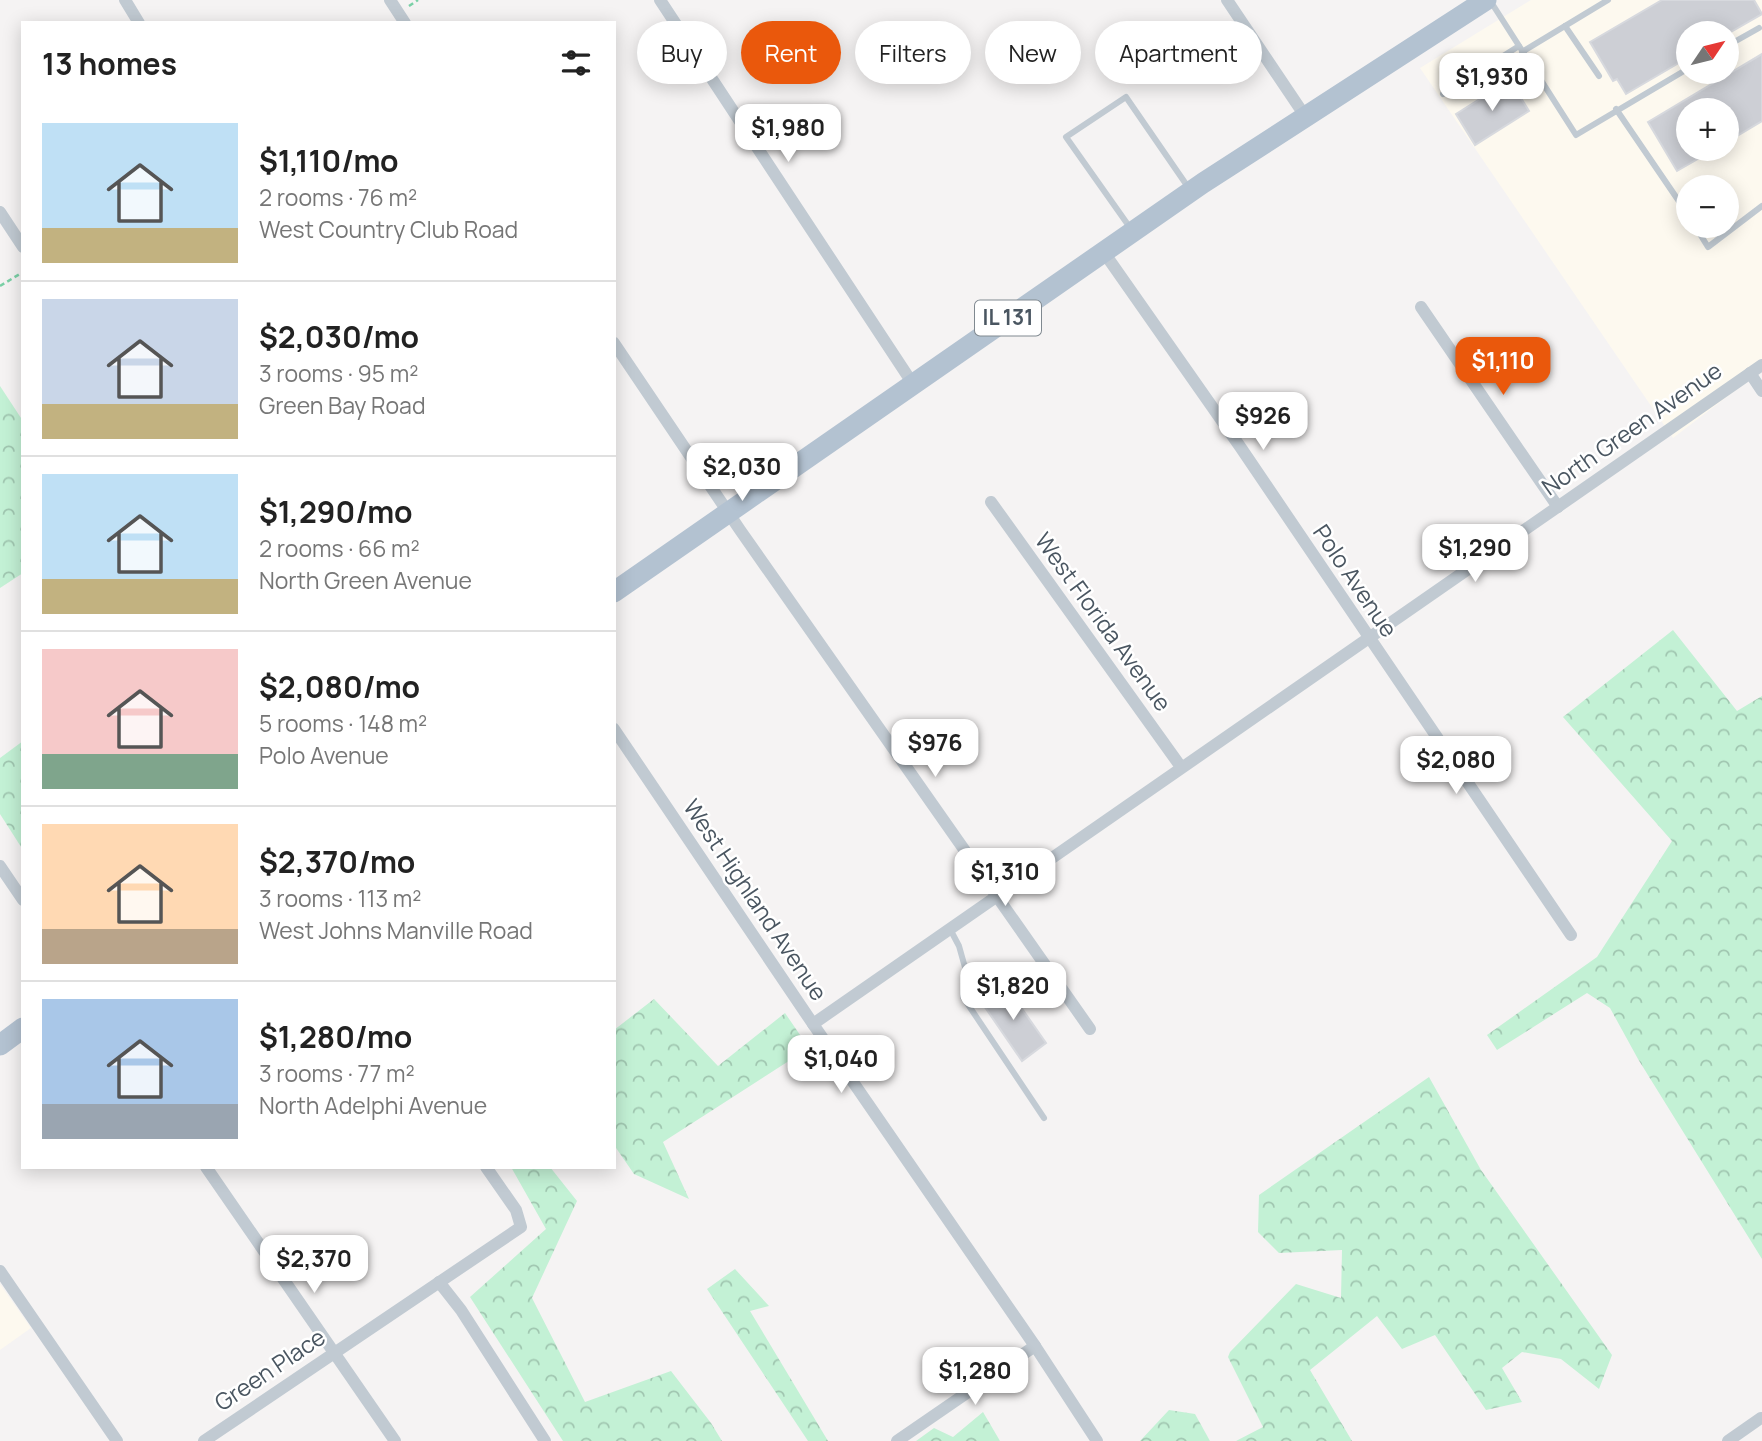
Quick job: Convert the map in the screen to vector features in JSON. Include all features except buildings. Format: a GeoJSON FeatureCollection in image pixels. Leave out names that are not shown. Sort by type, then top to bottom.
{"type":"FeatureCollection","features":[{"type":"Feature","properties":{"kind":"main road","name":"IL 131"},"geometry":{"type":"LineString","coordinates":[[616,591],[1191,191],[1488,0]]}},
{"type":"Feature","properties":{"kind":"main road"},"geometry":{"type":"LineString","coordinates":[[0,1045],[21,1029]]}},
{"type":"Feature","properties":{"kind":"street"},"geometry":{"type":"LineString","coordinates":[[125,0],[138,21]]}},
{"type":"Feature","properties":{"kind":"street"},"geometry":{"type":"LineString","coordinates":[[390,0],[404,21]]}},
{"type":"Feature","properties":{"kind":"street"},"geometry":{"type":"LineString","coordinates":[[660,0],[913,384]]}},
{"type":"Feature","properties":{"kind":"street"},"geometry":{"type":"LineString","coordinates":[[1227,0],[1305,116]]}},
{"type":"Feature","properties":{"kind":"street"},"geometry":{"type":"LineString","coordinates":[[0,212],[21,244]]}},
{"type":"Feature","properties":{"kind":"street","name":"Polo Avenue"},"geometry":{"type":"LineString","coordinates":[[1103,251],[1241,448],[1572,935]]}},
{"type":"Feature","properties":{"kind":"street"},"geometry":{"type":"LineString","coordinates":[[1421,307],[1558,507]]}},
{"type":"Feature","properties":{"kind":"street"},"geometry":{"type":"LineString","coordinates":[[616,346],[728,512],[1090,1030]]}},
{"type":"Feature","properties":{"kind":"street","name":"North Green Avenue"},"geometry":{"type":"LineString","coordinates":[[1181,767],[1762,365]]}},
{"type":"Feature","properties":{"kind":"street"},"geometry":{"type":"LineString","coordinates":[[1750,373],[1762,390]]}},
{"type":"Feature","properties":{"kind":"street","name":"West Florida Avenue"},"geometry":{"type":"LineString","coordinates":[[991,502],[1181,767]]}},
{"type":"Feature","properties":{"kind":"street","name":"West Highland Avenue"},"geometry":{"type":"LineString","coordinates":[[616,732],[1097,1441]]}},
{"type":"Feature","properties":{"kind":"street"},"geometry":{"type":"LineString","coordinates":[[813,1024],[1181,767]]}},
{"type":"Feature","properties":{"kind":"street"},"geometry":{"type":"LineString","coordinates":[[0,866],[21,897]]}},
{"type":"Feature","properties":{"kind":"street"},"geometry":{"type":"LineString","coordinates":[[207,1169],[395,1441]]}},
{"type":"Feature","properties":{"kind":"street","name":"Green Place"},"geometry":{"type":"LineString","coordinates":[[204,1441],[521,1227],[516,1210],[487,1169]]}},
{"type":"Feature","properties":{"kind":"street"},"geometry":{"type":"LineString","coordinates":[[0,1271],[117,1441]]}},
{"type":"Feature","properties":{"kind":"street"},"geometry":{"type":"LineString","coordinates":[[439,1282],[461,1310],[545,1441]]}},
{"type":"Feature","properties":{"kind":"street"},"geometry":{"type":"LineString","coordinates":[[897,1441],[1035,1346]]}},
{"type":"Feature","properties":{"kind":"street"},"geometry":{"type":"LineString","coordinates":[[1728,1441],[1760,1418]]}},
{"type":"Feature","properties":{"kind":"lane"},"geometry":{"type":"LineString","coordinates":[[1488,0],[1576,135],[1676,75]]}},
{"type":"Feature","properties":{"kind":"lane"},"geometry":{"type":"LineString","coordinates":[[1443,94],[1608,0]]}},
{"type":"Feature","properties":{"kind":"lane"},"geometry":{"type":"LineString","coordinates":[[1565,26],[1599,76]]}},
{"type":"Feature","properties":{"kind":"lane"},"geometry":{"type":"LineString","coordinates":[[1740,39],[1759,28]]}},
{"type":"Feature","properties":{"kind":"lane"},"geometry":{"type":"LineString","coordinates":[[1132,231],[1066,137],[1126,97],[1191,191]]}},
{"type":"Feature","properties":{"kind":"lane"},"geometry":{"type":"LineString","coordinates":[[1616,109],[1676,197]]}},
{"type":"Feature","properties":{"kind":"lane"},"geometry":{"type":"LineString","coordinates":[[1739,223],[1762,206]]}},
{"type":"Feature","properties":{"kind":"lane"},"geometry":{"type":"LineString","coordinates":[[1702,238],[1708,247],[1720,238]]}},
{"type":"Feature","properties":{"kind":"lane"},"geometry":{"type":"LineString","coordinates":[[950,929],[959,946],[966,971],[963,997],[1044,1118]]}},
{"type":"Feature","properties":{"kind":"path"},"geometry":{"type":"LineString","coordinates":[[0,286],[21,273]]}},
{"type":"Feature","properties":{"kind":"shaded area"},"geometry":{"type":"Polygon","coordinates":[[[1531,0],[1762,0],[1762,370],[1673,438],[1420,68],[1531,0]]]}},
{"type":"Feature","properties":{"kind":"shaded area"},"geometry":{"type":"Polygon","coordinates":[[[0,1284],[31,1328],[0,1350],[0,1284]]]}},
{"type":"Feature","properties":{"kind":"green space"},"geometry":{"type":"Polygon","coordinates":[[[0,386],[21,418],[21,574],[0,588],[0,386]]]}},
{"type":"Feature","properties":{"kind":"green space"},"geometry":{"type":"Polygon","coordinates":[[[1673,630],[1737,711],[1762,696],[1762,1259],[1638,1059],[1610,1008],[1587,993],[1497,1050],[1487,1035],[1597,957],[1672,841],[1563,717],[1673,630]]]}},
{"type":"Feature","properties":{"kind":"green space"},"geometry":{"type":"Polygon","coordinates":[[[21,742],[21,847],[0,814],[0,758],[21,742]]]}},
{"type":"Feature","properties":{"kind":"green space"},"geometry":{"type":"Polygon","coordinates":[[[654,999],[718,1066],[785,1013],[809,1048],[663,1142],[689,1199],[634,1174],[616,1148],[616,1028],[654,999]]]}},
{"type":"Feature","properties":{"kind":"green space"},"geometry":{"type":"Polygon","coordinates":[[[1429,1077],[1481,1170],[1612,1355],[1599,1389],[1561,1359],[1522,1352],[1502,1368],[1522,1402],[1486,1410],[1435,1335],[1402,1349],[1377,1316],[1310,1370],[1352,1441],[1236,1441],[1263,1427],[1228,1357],[1230,1352],[1296,1284],[1341,1298],[1342,1250],[1279,1253],[1258,1232],[1259,1195],[1429,1077]]]}},
{"type":"Feature","properties":{"kind":"green space"},"geometry":{"type":"Polygon","coordinates":[[[512,1169],[552,1169],[577,1201],[532,1298],[585,1402],[671,1371],[722,1441],[563,1441],[470,1297],[546,1229],[512,1169]]]}},
{"type":"Feature","properties":{"kind":"green space"},"geometry":{"type":"Polygon","coordinates":[[[735,1269],[769,1306],[750,1311],[828,1441],[808,1441],[707,1289],[735,1269]]]}},
{"type":"Feature","properties":{"kind":"green space"},"geometry":{"type":"Polygon","coordinates":[[[1169,1410],[1195,1414],[1210,1441],[1140,1441],[1169,1410]]]}},
{"type":"Feature","properties":{"kind":"green space"},"geometry":{"type":"Polygon","coordinates":[[[983,1412],[1000,1441],[916,1441],[934,1428],[953,1437],[983,1412]]]}}]}
